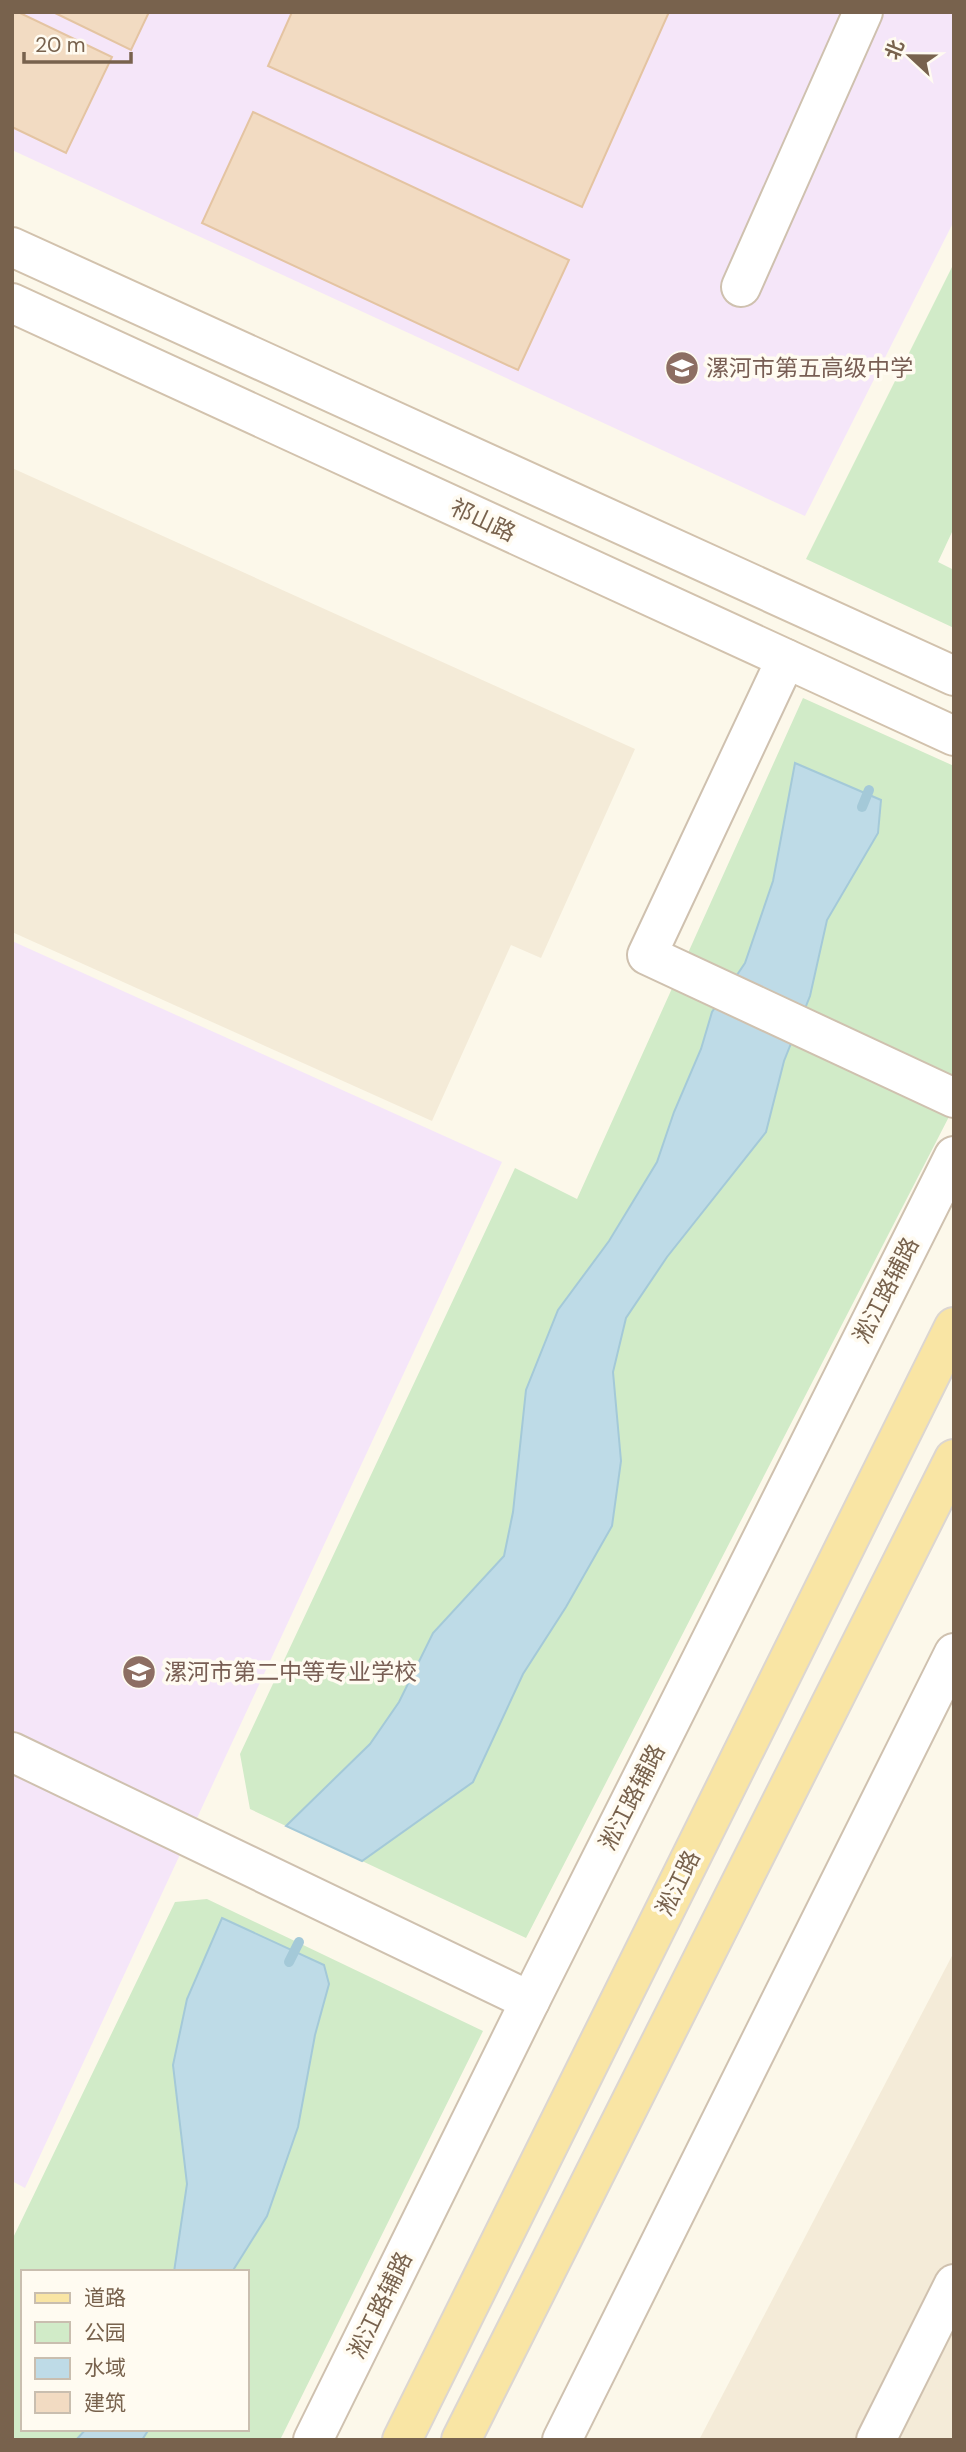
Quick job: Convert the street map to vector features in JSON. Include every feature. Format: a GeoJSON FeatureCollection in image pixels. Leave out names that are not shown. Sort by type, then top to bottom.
{"type":"FeatureCollection","features":[{"type":"Feature","properties":{"kind":"main road","name":"淞江路"},"geometry":{"type":"LineString","coordinates":[[402,2440],[954,1327]]}},
{"type":"Feature","properties":{"kind":"main road"},"geometry":{"type":"LineString","coordinates":[[461,2440],[954,1460]]}},
{"type":"Feature","properties":{"kind":"street"},"geometry":{"type":"LineString","coordinates":[[741,287],[863,12]]}},
{"type":"Feature","properties":{"kind":"street"},"geometry":{"type":"LineString","coordinates":[[12,247],[954,676]]}},
{"type":"Feature","properties":{"kind":"street","name":"祁山路"},"geometry":{"type":"LineString","coordinates":[[12,303],[954,736]]}},
{"type":"Feature","properties":{"kind":"street"},"geometry":{"type":"LineString","coordinates":[[786,659],[647,955],[954,1098]]}},
{"type":"Feature","properties":{"kind":"street","name":"淞江路辅路"},"geometry":{"type":"LineString","coordinates":[[313,2440],[954,1156]]}},
{"type":"Feature","properties":{"kind":"street"},"geometry":{"type":"LineString","coordinates":[[562,2440],[954,1653]]}},
{"type":"Feature","properties":{"kind":"street"},"geometry":{"type":"LineString","coordinates":[[12,1752],[530,2001]]}},
{"type":"Feature","properties":{"kind":"street"},"geometry":{"type":"LineString","coordinates":[[876,2440],[954,2284]]}},
{"type":"Feature","properties":{"kind":"shaded area","name":"漯河市第五高级中学"},"geometry":{"type":"Polygon","coordinates":[[[12,12],[954,12],[954,221],[805,516],[12,150],[12,12]]]}},
{"type":"Feature","properties":{"kind":"shaded area"},"geometry":{"type":"Polygon","coordinates":[[[12,468],[635,749],[541,958],[511,945],[432,1121],[12,932],[12,468]]]}},
{"type":"Feature","properties":{"kind":"shaded area","name":"漯河市第二中等专业学校"},"geometry":{"type":"Polygon","coordinates":[[[12,941],[502,1162],[25,2188],[12,2181],[12,941]]]}},
{"type":"Feature","properties":{"kind":"shaded area"},"geometry":{"type":"Polygon","coordinates":[[[954,1952],[954,2440],[699,2440],[954,1952]]]}},
{"type":"Feature","properties":{"kind":"green space"},"geometry":{"type":"Polygon","coordinates":[[[954,263],[954,522],[938,562],[954,570],[954,628],[806,559],[954,263]]]}},
{"type":"Feature","properties":{"kind":"green space"},"geometry":{"type":"Polygon","coordinates":[[[803,698],[954,766],[954,1107],[526,1938],[362,1861],[473,1782],[523,1674],[566,1607],[621,1461],[613,1372],[626,1318],[667,1257],[766,1132],[784,1061],[810,996],[827,920],[878,833],[881,800],[795,763],[773,881],[745,963],[712,1013],[701,1049],[674,1112],[657,1162],[609,1241],[558,1310],[526,1390],[513,1512],[504,1556],[433,1633],[399,1702],[370,1744],[286,1826],[250,1809],[240,1754],[515,1168],[577,1199],[803,698]]]}},
{"type":"Feature","properties":{"kind":"green space"},"geometry":{"type":"Polygon","coordinates":[[[207,1899],[483,2031],[280,2440],[142,2440],[148,2431],[248,2431],[248,2270],[233,2270],[267,2216],[329,1984],[324,1965],[222,1918],[187,1999],[173,2065],[187,2184],[176,2268],[21,2270],[21,2431],[84,2431],[76,2440],[12,2440],[12,2240],[175,1902],[207,1899]]]}},
{"type":"Feature","properties":{"kind":"water"},"geometry":{"type":"Polygon","coordinates":[[[795,763],[881,800],[878,833],[827,920],[810,996],[784,1061],[766,1132],[667,1257],[626,1318],[613,1372],[621,1461],[612,1526],[566,1607],[523,1674],[473,1782],[362,1861],[286,1826],[370,1744],[399,1702],[433,1633],[504,1556],[513,1512],[526,1390],[558,1310],[609,1241],[657,1162],[674,1112],[701,1049],[712,1012],[745,963],[773,881],[795,763]]]}},
{"type":"Feature","properties":{"kind":"water"},"geometry":{"type":"Polygon","coordinates":[[[222,1918],[324,1965],[329,1984],[315,2035],[298,2127],[267,2216],[233,2270],[174,2270],[187,2184],[173,2065],[187,1999],[222,1918]]]}},
{"type":"Feature","properties":{"kind":"water"},"geometry":{"type":"Polygon","coordinates":[[[84,2431],[148,2431],[142,2440],[76,2440],[84,2431]]]}},
{"type":"Feature","properties":{"kind":"building"},"geometry":{"type":"Polygon","coordinates":[[[12,12],[18,12],[112,57],[66,153],[12,127],[12,12]]]}},
{"type":"Feature","properties":{"kind":"building"},"geometry":{"type":"Polygon","coordinates":[[[53,12],[149,12],[131,50],[53,12]]]}},
{"type":"Feature","properties":{"kind":"building"},"geometry":{"type":"Polygon","coordinates":[[[292,12],[669,12],[582,207],[268,66],[292,12]]]}},
{"type":"Feature","properties":{"kind":"building"},"geometry":{"type":"Polygon","coordinates":[[[253,112],[569,260],[518,370],[202,223],[253,112]]]}},
{"type":"Feature","properties":{"kind":"waterway"},"geometry":{"type":"LineString","coordinates":[[862,807],[869,790]]}},
{"type":"Feature","properties":{"kind":"waterway"},"geometry":{"type":"LineString","coordinates":[[289,1962],[299,1942]]}},
{"type":"Feature","properties":{"kind":"place","name":"漯河市第五高级中学"},"geometry":{"type":"Point","coordinates":[682,368]}},
{"type":"Feature","properties":{"kind":"place","name":"漯河市第二中等专业学校"},"geometry":{"type":"Point","coordinates":[139,1672]}}]}
